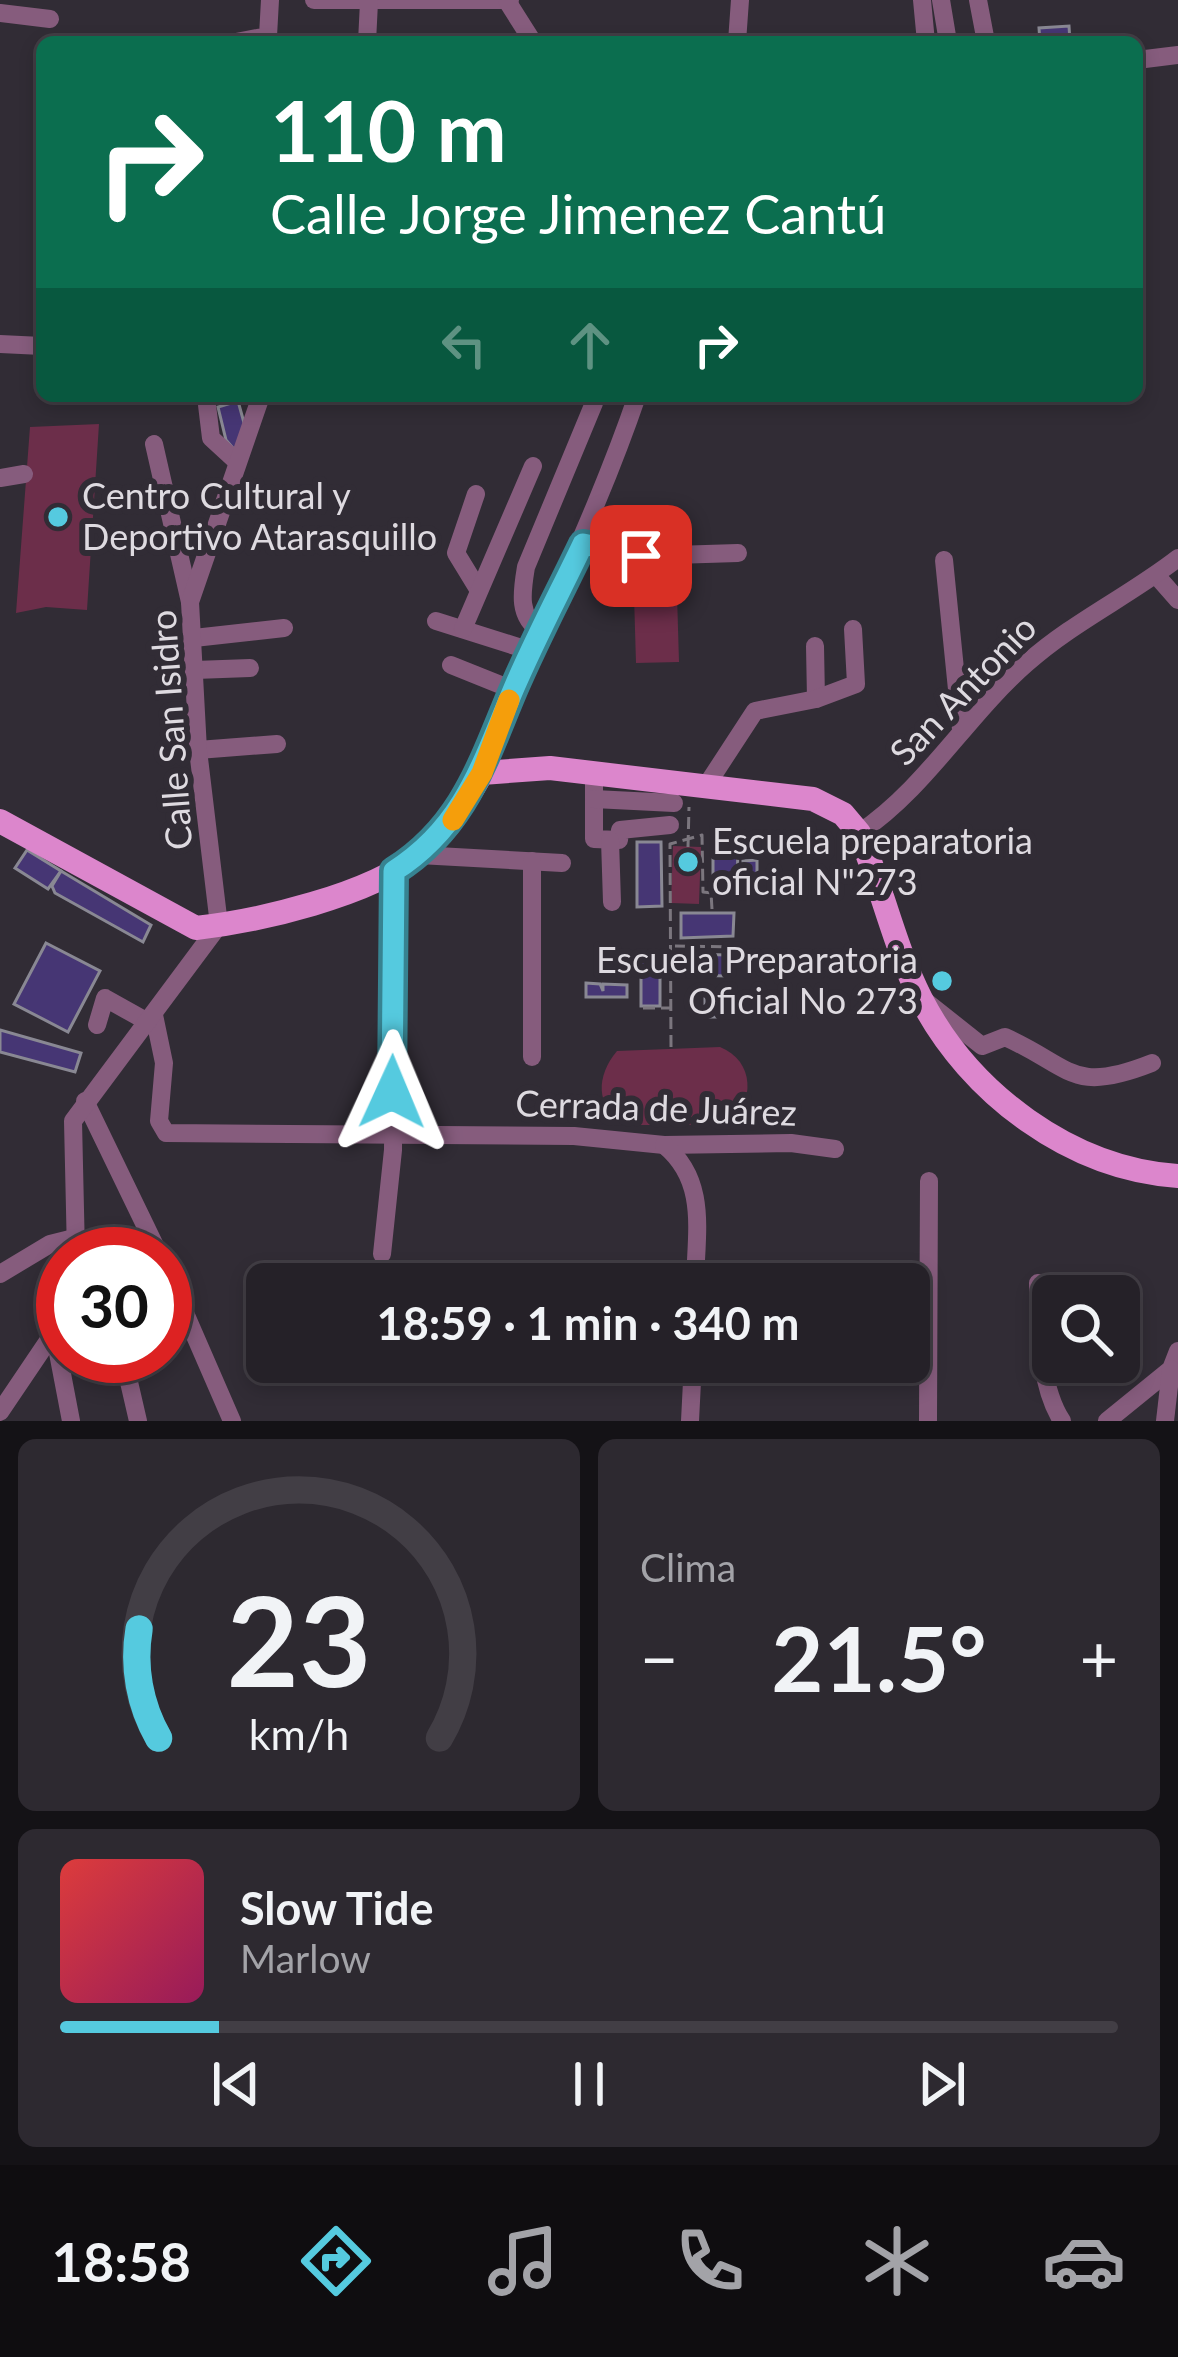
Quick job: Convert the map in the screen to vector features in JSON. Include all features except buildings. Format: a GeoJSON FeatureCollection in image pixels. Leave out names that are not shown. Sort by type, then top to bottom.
{"type":"FeatureCollection","features":[{"type":"Feature","properties":{"kind":"main road"},"geometry":{"type":"LineString","coordinates":[[0,821],[196,928],[333,895],[394,871],[419,855],[459,813],[482,773],[514,768],[594,786],[699,782],[813,799],[843,814],[860,833],[920,998],[968,1069],[1059,1142],[1094,1160],[1178,1176]]}},
{"type":"Feature","properties":{"kind":"street"},"geometry":{"type":"LineString","coordinates":[[268,36],[270,0]]}},
{"type":"Feature","properties":{"kind":"street"},"geometry":{"type":"LineString","coordinates":[[314,0],[508,0],[529,36]]}},
{"type":"Feature","properties":{"kind":"street"},"geometry":{"type":"LineString","coordinates":[[737,36],[740,0]]}},
{"type":"Feature","properties":{"kind":"street"},"geometry":{"type":"LineString","coordinates":[[922,0],[925,36]]}},
{"type":"Feature","properties":{"kind":"street"},"geometry":{"type":"LineString","coordinates":[[941,0],[947,36]]}},
{"type":"Feature","properties":{"kind":"street"},"geometry":{"type":"LineString","coordinates":[[979,0],[985,36]]}},
{"type":"Feature","properties":{"kind":"street"},"geometry":{"type":"LineString","coordinates":[[367,36],[369,2]]}},
{"type":"Feature","properties":{"kind":"street"},"geometry":{"type":"LineString","coordinates":[[0,14],[50,20]]}},
{"type":"Feature","properties":{"kind":"street"},"geometry":{"type":"LineString","coordinates":[[1143,59],[1178,55]]}},
{"type":"Feature","properties":{"kind":"street"},"geometry":{"type":"LineString","coordinates":[[0,344],[36,346]]}},
{"type":"Feature","properties":{"kind":"street","name":"Calle San Isidro"},"geometry":{"type":"LineString","coordinates":[[219,926],[198,750],[190,602],[259,402]]}},
{"type":"Feature","properties":{"kind":"street"},"geometry":{"type":"LineString","coordinates":[[482,773],[513,690],[583,544],[635,402]]}},
{"type":"Feature","properties":{"kind":"street"},"geometry":{"type":"LineString","coordinates":[[541,631],[526,616],[521,594],[526,567],[594,403]]}},
{"type":"Feature","properties":{"kind":"street"},"geometry":{"type":"LineString","coordinates":[[207,405],[212,437],[236,460]]}},
{"type":"Feature","properties":{"kind":"street"},"geometry":{"type":"LineString","coordinates":[[154,444],[190,602]]}},
{"type":"Feature","properties":{"kind":"street"},"geometry":{"type":"LineString","coordinates":[[464,629],[533,466]]}},
{"type":"Feature","properties":{"kind":"street"},"geometry":{"type":"LineString","coordinates":[[0,478],[24,474]]}},
{"type":"Feature","properties":{"kind":"street"},"geometry":{"type":"LineString","coordinates":[[476,494],[456,553],[478,589]]}},
{"type":"Feature","properties":{"kind":"street"},"geometry":{"type":"LineString","coordinates":[[583,544],[641,556],[738,553]]}},
{"type":"Feature","properties":{"kind":"street","name":"San Antonio"},"geometry":{"type":"LineString","coordinates":[[860,833],[902,801],[961,729],[1070,627],[1178,558]]}},
{"type":"Feature","properties":{"kind":"street"},"geometry":{"type":"LineString","coordinates":[[944,560],[961,729]]}},
{"type":"Feature","properties":{"kind":"street"},"geometry":{"type":"LineString","coordinates":[[1156,575],[1178,600]]}},
{"type":"Feature","properties":{"kind":"street"},"geometry":{"type":"LineString","coordinates":[[436,621],[531,651]]}},
{"type":"Feature","properties":{"kind":"street"},"geometry":{"type":"LineString","coordinates":[[194,638],[284,628]]}},
{"type":"Feature","properties":{"kind":"street"},"geometry":{"type":"LineString","coordinates":[[699,782],[755,711],[816,699],[856,684],[853,629]]}},
{"type":"Feature","properties":{"kind":"street"},"geometry":{"type":"LineString","coordinates":[[815,646],[816,699]]}},
{"type":"Feature","properties":{"kind":"street"},"geometry":{"type":"LineString","coordinates":[[451,665],[513,690]]}},
{"type":"Feature","properties":{"kind":"street"},"geometry":{"type":"LineString","coordinates":[[195,670],[250,668]]}},
{"type":"Feature","properties":{"kind":"street"},"geometry":{"type":"LineString","coordinates":[[198,750],[277,744]]}},
{"type":"Feature","properties":{"kind":"street"},"geometry":{"type":"LineString","coordinates":[[670,825],[620,830],[619,840],[594,839],[594,786],[674,803]]}},
{"type":"Feature","properties":{"kind":"street"},"geometry":{"type":"LineString","coordinates":[[610,840],[612,902]]}},
{"type":"Feature","properties":{"kind":"street"},"geometry":{"type":"LineString","coordinates":[[419,855],[562,863]]}},
{"type":"Feature","properties":{"kind":"street"},"geometry":{"type":"LineString","coordinates":[[532,861],[532,1057]]}},
{"type":"Feature","properties":{"kind":"street"},"geometry":{"type":"LineString","coordinates":[[382,1254],[392,1136],[394,871]]}},
{"type":"Feature","properties":{"kind":"street"},"geometry":{"type":"LineString","coordinates":[[76,1227],[73,1121],[219,926]]}},
{"type":"Feature","properties":{"kind":"street"},"geometry":{"type":"LineString","coordinates":[[97,1025],[105,998],[151,1019]]}},
{"type":"Feature","properties":{"kind":"street"},"geometry":{"type":"LineString","coordinates":[[920,998],[982,1046],[1005,1037],[1071,1074],[1100,1078],[1152,1064]]}},
{"type":"Feature","properties":{"kind":"street","name":"Cerrada de Juárez"},"geometry":{"type":"LineString","coordinates":[[151,1019],[164,1063],[158,1120],[163,1132],[574,1136],[664,1145],[791,1143],[835,1149]]}},
{"type":"Feature","properties":{"kind":"street"},"geometry":{"type":"LineString","coordinates":[[85,1101],[146,1227]]}},
{"type":"Feature","properties":{"kind":"street"},"geometry":{"type":"LineString","coordinates":[[664,1145],[685,1162],[694,1180],[695,1263]]}},
{"type":"Feature","properties":{"kind":"street"},"geometry":{"type":"LineString","coordinates":[[928,1421],[929,1181]]}},
{"type":"Feature","properties":{"kind":"street"},"geometry":{"type":"LineString","coordinates":[[0,1274],[36,1252]]}},
{"type":"Feature","properties":{"kind":"street"},"geometry":{"type":"LineString","coordinates":[[192,1329],[232,1421]]}},
{"type":"Feature","properties":{"kind":"street"},"geometry":{"type":"LineString","coordinates":[[0,1412],[36,1359]]}},
{"type":"Feature","properties":{"kind":"street"},"geometry":{"type":"LineString","coordinates":[[1107,1421],[1175,1360]]}},
{"type":"Feature","properties":{"kind":"street"},"geometry":{"type":"LineString","coordinates":[[1165,1421],[1175,1360]]}},
{"type":"Feature","properties":{"kind":"street"},"geometry":{"type":"LineString","coordinates":[[63,1383],[70,1421]]}},
{"type":"Feature","properties":{"kind":"street"},"geometry":{"type":"LineString","coordinates":[[129,1383],[138,1421]]}},
{"type":"Feature","properties":{"kind":"street"},"geometry":{"type":"LineString","coordinates":[[691,1421],[692,1383]]}},
{"type":"Feature","properties":{"kind":"street"},"geometry":{"type":"LineString","coordinates":[[1048,1383],[1053,1408],[1062,1421]]}},
{"type":"Feature","properties":{"kind":"path"},"geometry":{"type":"LineString","coordinates":[[688,847],[699,782]]}},
{"type":"Feature","properties":{"kind":"path"},"geometry":{"type":"LineString","coordinates":[[670,1047],[670,844],[688,835],[703,835],[703,892],[711,892],[712,909]]}},
{"type":"Feature","properties":{"kind":"path"},"geometry":{"type":"LineString","coordinates":[[673,946],[736,946]]}},
{"type":"Feature","properties":{"kind":"path"},"geometry":{"type":"LineString","coordinates":[[643,1008],[672,1007]]}},
{"type":"Feature","properties":{"kind":"shaded area","name":"Centro Cultural y Deportivo Atarasquillo"},"geometry":{"type":"Polygon","coordinates":[[[99,424],[87,610],[46,607],[16,613],[30,427],[99,424]]]}},
{"type":"Feature","properties":{"kind":"shaded area"},"geometry":{"type":"Polygon","coordinates":[[[676,561],[679,662],[636,663],[633,562],[676,561]]]}},
{"type":"Feature","properties":{"kind":"shaded area"},"geometry":{"type":"Polygon","coordinates":[[[673,846],[701,847],[699,904],[671,903],[673,846]]]}},
{"type":"Feature","properties":{"kind":"shaded area"},"geometry":{"type":"Polygon","coordinates":[[[720,1047],[740,1062],[747,1083],[743,1105],[729,1125],[624,1125],[608,1109],[602,1080],[617,1051],[720,1047]]]}},
{"type":"Feature","properties":{"kind":"slow traffic"},"geometry":{"type":"LineString","coordinates":[[453,820],[482,773],[509,700]]}},
{"type":"Feature","properties":{"kind":"place","name":"Centro Cultural y Deportivo Atarasquillo"},"geometry":{"type":"Point","coordinates":[58,517]}},
{"type":"Feature","properties":{"kind":"place","name":"Escuela preparatoria oficial N\"273"},"geometry":{"type":"Point","coordinates":[688,862]}},
{"type":"Feature","properties":{"kind":"place","name":"Escuela Preparatoria Oficial No 273"},"geometry":{"type":"Point","coordinates":[942,981]}},
{"type":"Feature","properties":{"kind":"route"},"geometry":{"type":"LineString","coordinates":[[392,1092],[394,871],[419,855],[459,813],[482,773],[513,690],[583,544],[613,554],[641,556]]}}]}
